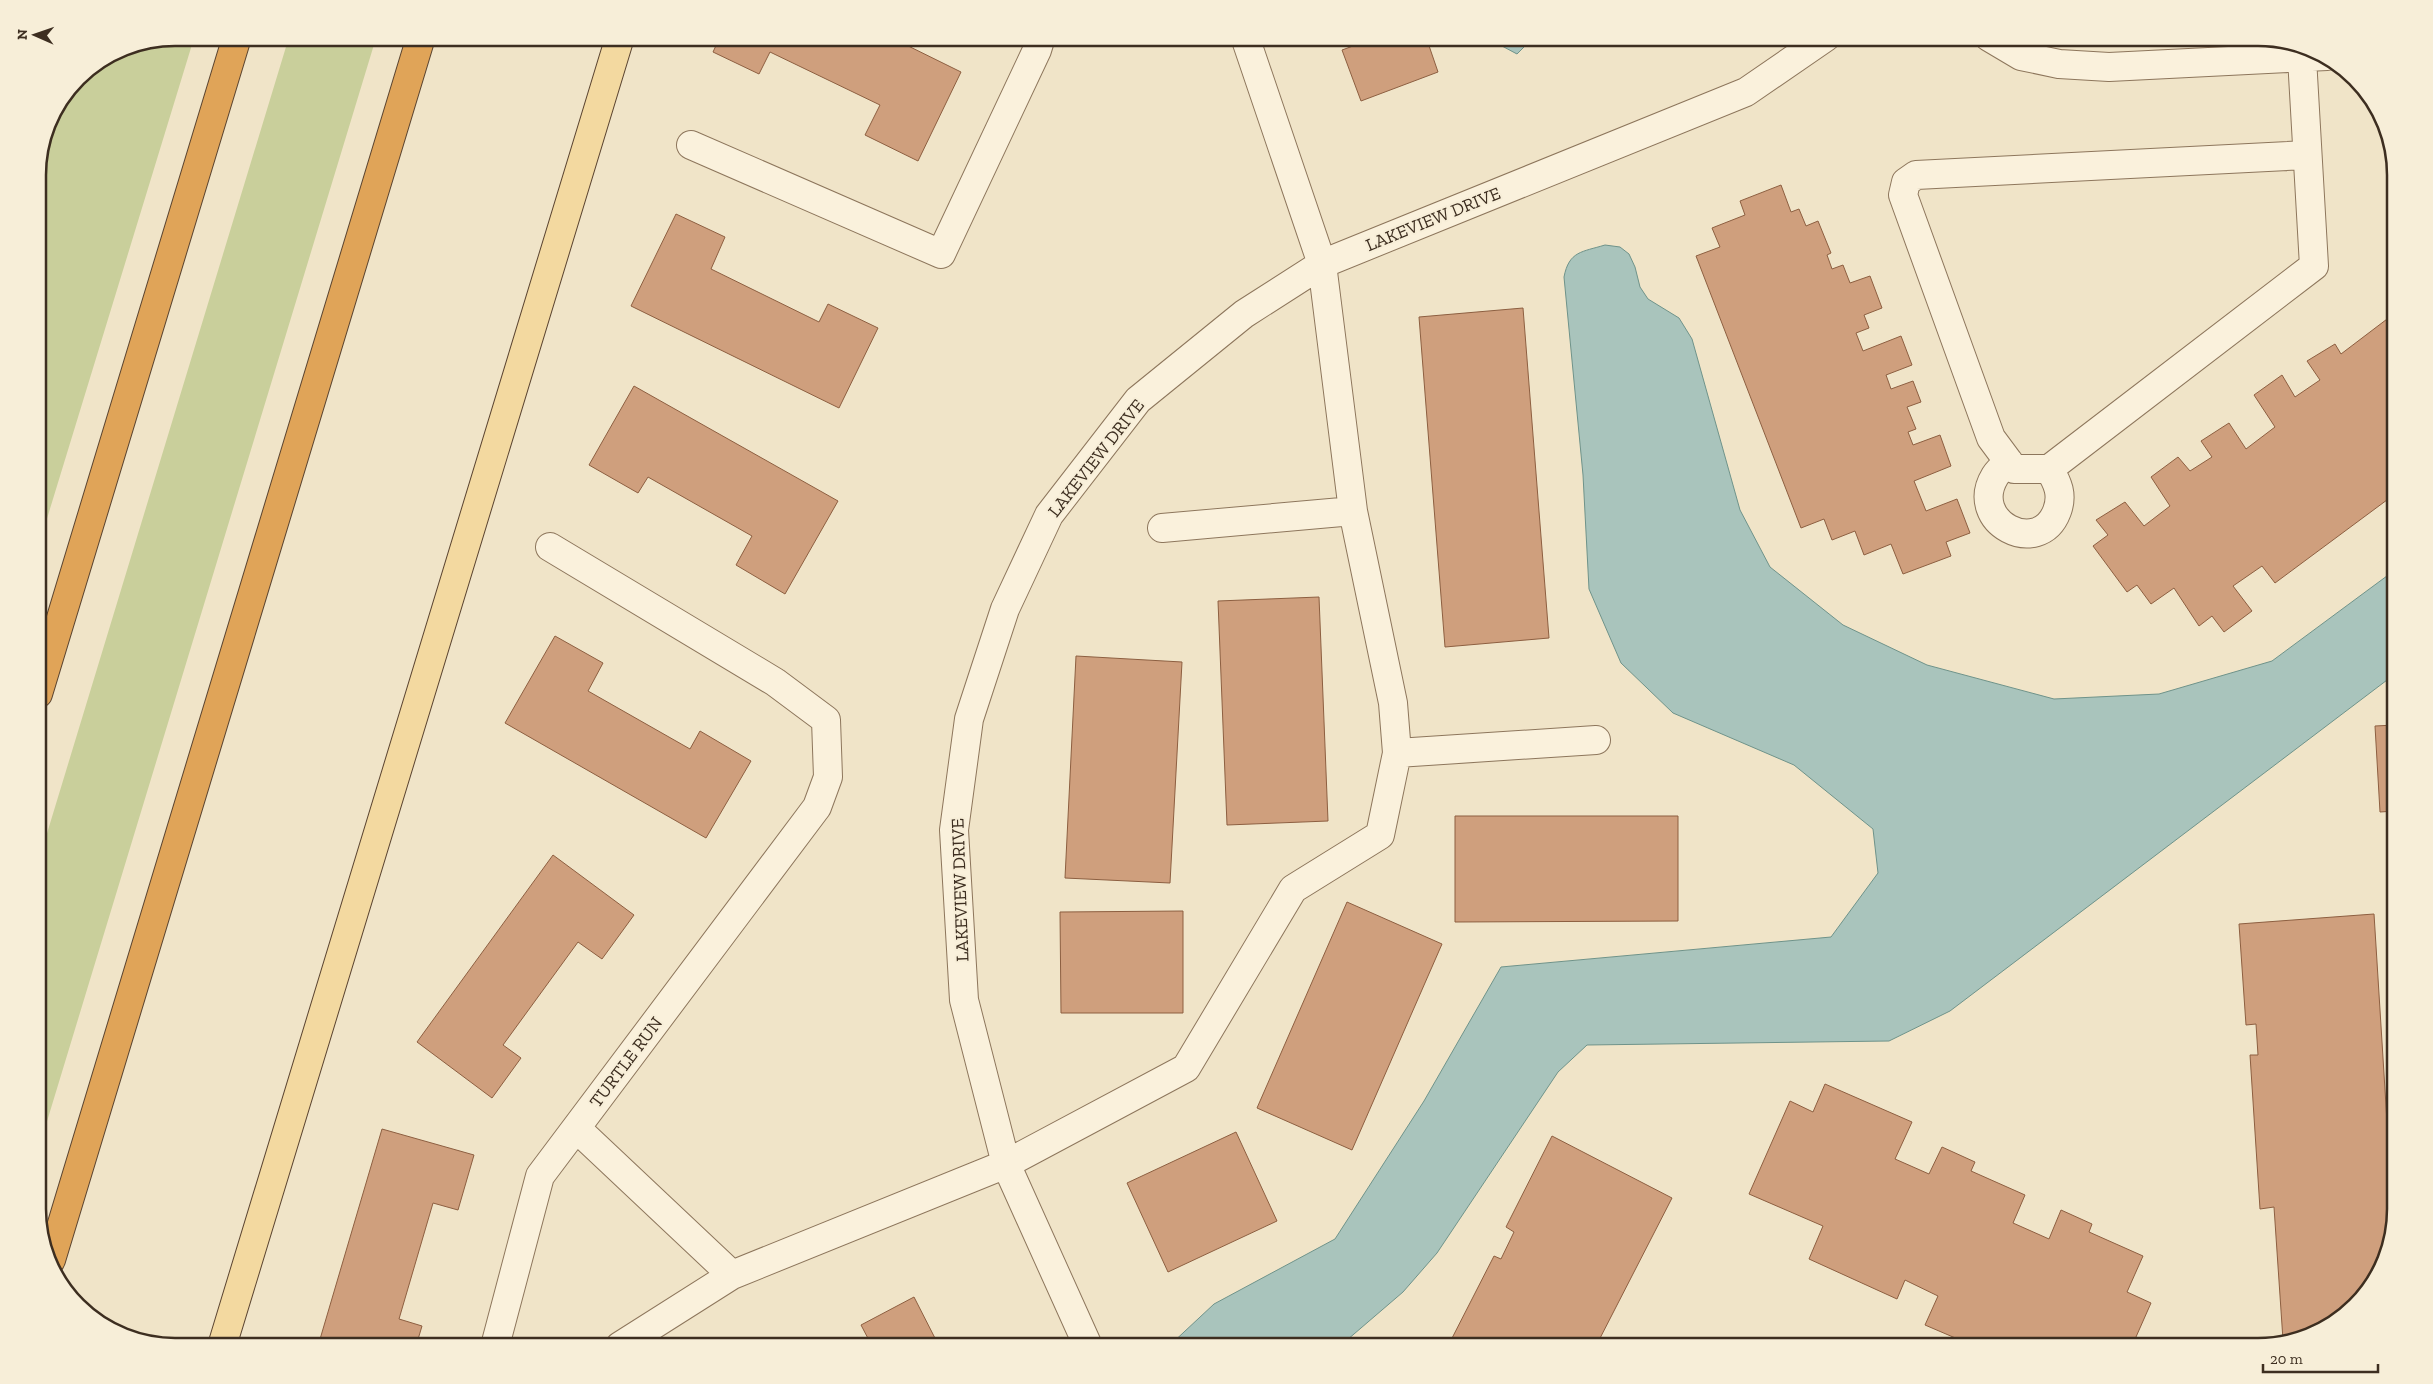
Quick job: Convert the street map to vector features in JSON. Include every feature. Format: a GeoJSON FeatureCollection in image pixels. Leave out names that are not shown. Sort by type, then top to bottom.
{"type":"FeatureCollection","features":[{"type":"Feature","properties":{"kind":"highway"},"geometry":{"type":"LineString","coordinates":[[47,664],[235,46]]}},
{"type":"Feature","properties":{"kind":"highway"},"geometry":{"type":"LineString","coordinates":[[54,1251],[419,46]]}},
{"type":"Feature","properties":{"kind":"main road"},"geometry":{"type":"LineString","coordinates":[[224,1338],[618,46]]}},
{"type":"Feature","properties":{"kind":"street"},"geometry":{"type":"LineString","coordinates":[[691,146],[941,254],[1038,46]]}},
{"type":"Feature","properties":{"kind":"street"},"geometry":{"type":"LineString","coordinates":[[633,1338],[732,1275],[1006,1164],[1186,1068],[1293,889],[1380,835],[1397,753],[1393,703],[1353,511],[1322,264],[1249,46]]}},
{"type":"Feature","properties":{"kind":"street","name":"LAKEVIEW DRIVE"},"geometry":{"type":"LineString","coordinates":[[1084,1338],[1006,1164],[964,1000],[954,830],[969,719],[1005,609],[1049,515],[1138,400],[1244,314],[1322,264],[1746,92],[1814,46]]}},
{"type":"Feature","properties":{"kind":"street"},"geometry":{"type":"LineString","coordinates":[[2004,46],[2022,56],[2059,64],[2109,67],[2309,57]]}},
{"type":"Feature","properties":{"kind":"street"},"geometry":{"type":"LineString","coordinates":[[2307,155],[1916,175],[1906,182],[1903,195],[1991,438],[2014,469],[2049,468],[2314,266],[2307,155],[2315,60]]}},
{"type":"Feature","properties":{"kind":"street"},"geometry":{"type":"LineString","coordinates":[[2008,462],[1995,476],[1988,497],[1994,519],[2012,532],[2034,533],[2053,521],[2061,500],[2056,480],[2049,468]]}},
{"type":"Feature","properties":{"kind":"street"},"geometry":{"type":"LineString","coordinates":[[1162,528],[1353,511]]}},
{"type":"Feature","properties":{"kind":"street","name":"TURTLE RUN"},"geometry":{"type":"LineString","coordinates":[[496,1338],[540,1176],[818,807],[828,777],[826,720],[775,682],[550,547]]}},
{"type":"Feature","properties":{"kind":"street"},"geometry":{"type":"LineString","coordinates":[[1397,753],[1596,740]]}},
{"type":"Feature","properties":{"kind":"street"},"geometry":{"type":"LineString","coordinates":[[576,1128],[732,1275]]}},
{"type":"Feature","properties":{"kind":"green space"},"geometry":{"type":"Polygon","coordinates":[[[192,46],[47,519],[47,159],[51,142],[56,126],[78,90],[104,68],[134,53],[159,47],[192,46]]]}},
{"type":"Feature","properties":{"kind":"green space"},"geometry":{"type":"Polygon","coordinates":[[[286,46],[374,46],[47,1121],[47,833],[286,46]]]}},
{"type":"Feature","properties":{"kind":"water"},"geometry":{"type":"Polygon","coordinates":[[[1502,46],[1525,46],[1517,54],[1502,46]]]}},
{"type":"Feature","properties":{"kind":"water"},"geometry":{"type":"Polygon","coordinates":[[[1605,245],[1620,247],[1629,254],[1635,267],[1640,287],[1648,299],[1679,318],[1692,339],[1740,510],[1770,567],[1843,625],[1927,665],[2054,699],[2159,694],[2272,661],[2386,576],[2386,680],[1950,1011],[1889,1041],[1587,1045],[1558,1072],[1437,1253],[1403,1292],[1349,1338],[1178,1338],[1214,1304],[1335,1239],[1424,1101],[1501,967],[1831,937],[1878,873],[1873,829],[1794,765],[1673,713],[1621,663],[1589,589],[1583,475],[1564,277],[1569,262],[1583,251],[1605,245]]]}},
{"type":"Feature","properties":{"kind":"building"},"geometry":{"type":"Polygon","coordinates":[[[716,46],[908,46],[961,72],[918,161],[865,135],[880,105],[770,52],[759,74],[713,52],[716,46]]]}},
{"type":"Feature","properties":{"kind":"building"},"geometry":{"type":"Polygon","coordinates":[[[1353,46],[1429,46],[1438,72],[1361,101],[1342,50],[1353,46]]]}},
{"type":"Feature","properties":{"kind":"building"},"geometry":{"type":"Polygon","coordinates":[[[1781,185],[1791,212],[1799,209],[1806,226],[1818,221],[1831,253],[1827,255],[1832,269],[1843,265],[1850,283],[1870,276],[1882,308],[1864,315],[1869,328],[1856,333],[1863,351],[1901,336],[1912,365],[1886,375],[1891,389],[1913,381],[1921,402],[1907,407],[1916,429],[1908,432],[1913,445],[1940,435],[1951,466],[1914,481],[1926,511],[1957,499],[1970,533],[1946,542],[1951,556],[1903,574],[1891,544],[1864,555],[1855,531],[1832,540],[1824,519],[1801,528],[1696,256],[1720,247],[1712,228],[1745,215],[1740,201],[1781,185]]]}},
{"type":"Feature","properties":{"kind":"building"},"geometry":{"type":"Polygon","coordinates":[[[676,214],[725,237],[711,269],[819,322],[828,304],[878,328],[839,408],[631,306],[676,214]]]}},
{"type":"Feature","properties":{"kind":"building"},"geometry":{"type":"Polygon","coordinates":[[[1523,308],[1549,638],[1445,647],[1419,317],[1523,308]]]}},
{"type":"Feature","properties":{"kind":"building"},"geometry":{"type":"Polygon","coordinates":[[[2386,320],[2386,500],[2275,583],[2262,566],[2233,586],[2252,611],[2224,632],[2212,616],[2199,626],[2174,588],[2151,604],[2137,585],[2127,592],[2093,546],[2108,535],[2096,520],[2125,502],[2144,526],[2170,506],[2151,477],[2178,457],[2190,471],[2212,457],[2201,441],[2229,423],[2246,449],[2275,427],[2254,395],[2282,375],[2295,397],[2320,380],[2307,361],[2335,344],[2341,354],[2386,320]]]}},
{"type":"Feature","properties":{"kind":"building"},"geometry":{"type":"Polygon","coordinates":[[[634,386],[838,501],[785,594],[736,565],[752,536],[648,477],[638,493],[589,465],[634,386]]]}},
{"type":"Feature","properties":{"kind":"building"},"geometry":{"type":"Polygon","coordinates":[[[1319,597],[1328,821],[1227,825],[1218,601],[1319,597]]]}},
{"type":"Feature","properties":{"kind":"building"},"geometry":{"type":"Polygon","coordinates":[[[555,636],[603,663],[588,691],[690,749],[700,731],[751,761],[706,838],[505,723],[555,636]]]}},
{"type":"Feature","properties":{"kind":"building"},"geometry":{"type":"Polygon","coordinates":[[[1076,656],[1182,662],[1170,883],[1065,878],[1076,656]]]}},
{"type":"Feature","properties":{"kind":"building"},"geometry":{"type":"Polygon","coordinates":[[[2387,725],[2387,812],[2380,812],[2375,726],[2387,725]]]}},
{"type":"Feature","properties":{"kind":"building"},"geometry":{"type":"Polygon","coordinates":[[[1455,816],[1678,816],[1678,921],[1455,922],[1455,816]]]}},
{"type":"Feature","properties":{"kind":"building"},"geometry":{"type":"Polygon","coordinates":[[[553,855],[634,915],[602,959],[578,942],[503,1045],[521,1058],[492,1098],[417,1042],[553,855]]]}},
{"type":"Feature","properties":{"kind":"building"},"geometry":{"type":"Polygon","coordinates":[[[1347,902],[1442,944],[1352,1150],[1257,1108],[1347,902]]]}},
{"type":"Feature","properties":{"kind":"building"},"geometry":{"type":"Polygon","coordinates":[[[1183,911],[1183,1013],[1061,1013],[1060,912],[1183,911]]]}},
{"type":"Feature","properties":{"kind":"building"},"geometry":{"type":"Polygon","coordinates":[[[2374,914],[2387,1121],[2386,1225],[2377,1258],[2360,1287],[2349,1300],[2336,1311],[2307,1328],[2283,1335],[2274,1207],[2260,1209],[2250,1055],[2258,1055],[2256,1024],[2246,1025],[2239,924],[2374,914]]]}},
{"type":"Feature","properties":{"kind":"building"},"geometry":{"type":"Polygon","coordinates":[[[1825,1084],[1912,1122],[1895,1159],[1929,1174],[1942,1147],[1975,1162],[1971,1171],[2025,1195],[2013,1223],[2049,1239],[2061,1210],[2092,1224],[2089,1232],[2143,1256],[2127,1292],[2151,1303],[2136,1338],[1955,1338],[1925,1325],[1938,1296],[1905,1280],[1897,1299],[1809,1259],[1823,1226],[1749,1194],[1790,1101],[1813,1112],[1825,1084]]]}},
{"type":"Feature","properties":{"kind":"building"},"geometry":{"type":"Polygon","coordinates":[[[382,1129],[474,1155],[458,1210],[433,1203],[399,1319],[422,1326],[418,1338],[320,1338],[382,1129]]]}},
{"type":"Feature","properties":{"kind":"building"},"geometry":{"type":"Polygon","coordinates":[[[1236,1132],[1277,1221],[1168,1272],[1127,1183],[1236,1132]]]}},
{"type":"Feature","properties":{"kind":"building"},"geometry":{"type":"Polygon","coordinates":[[[1552,1136],[1672,1198],[1600,1338],[1452,1338],[1494,1256],[1501,1259],[1514,1232],[1506,1227],[1552,1136]]]}},
{"type":"Feature","properties":{"kind":"building"},"geometry":{"type":"Polygon","coordinates":[[[914,1297],[935,1338],[868,1338],[861,1325],[914,1297]]]}}]}
